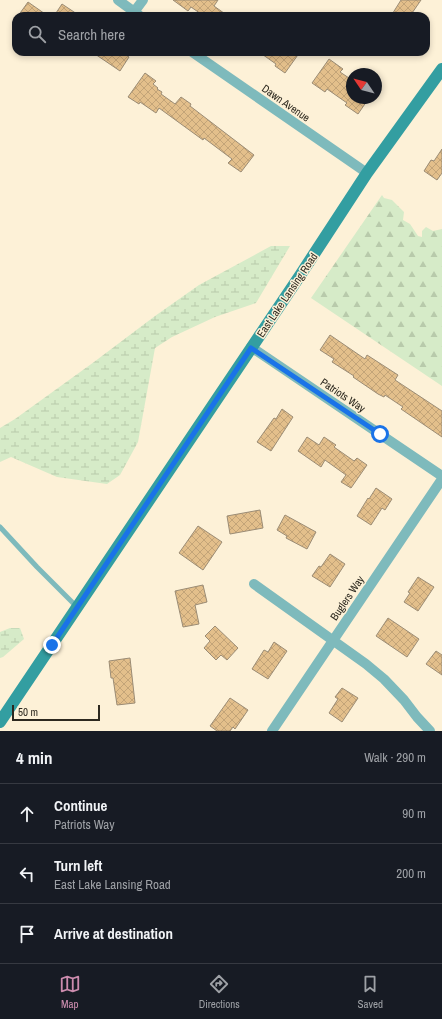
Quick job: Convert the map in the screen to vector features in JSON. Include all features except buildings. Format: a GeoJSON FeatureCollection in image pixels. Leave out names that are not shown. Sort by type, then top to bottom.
{"type":"FeatureCollection","features":[{"type":"Feature","properties":{"kind":"main road","name":"East Lake Lansing Road"},"geometry":{"type":"LineString","coordinates":[[0,722],[367,174],[442,69]]}},
{"type":"Feature","properties":{"kind":"street"},"geometry":{"type":"LineString","coordinates":[[118,0],[134,12]]}},
{"type":"Feature","properties":{"kind":"street"},"geometry":{"type":"LineString","coordinates":[[138,12],[143,0]]}},
{"type":"Feature","properties":{"kind":"street","name":"Dawn Avenue"},"geometry":{"type":"LineString","coordinates":[[198,56],[367,174]]}},
{"type":"Feature","properties":{"kind":"street","name":"Patriots Way"},"geometry":{"type":"LineString","coordinates":[[251,348],[442,478]]}},
{"type":"Feature","properties":{"kind":"street","name":"Buglers Way"},"geometry":{"type":"LineString","coordinates":[[272,731],[442,478]]}},
{"type":"Feature","properties":{"kind":"street"},"geometry":{"type":"LineString","coordinates":[[254,584],[366,664],[384,679],[430,731]]}},
{"type":"Feature","properties":{"kind":"lane"},"geometry":{"type":"LineString","coordinates":[[0,527],[37,567],[77,606]]}},
{"type":"Feature","properties":{"kind":"green space"},"geometry":{"type":"Polygon","coordinates":[[[382,195],[384,198],[392,200],[404,212],[403,220],[410,224],[418,236],[422,237],[422,231],[426,227],[433,231],[442,229],[442,386],[311,298],[382,195]]]}},
{"type":"Feature","properties":{"kind":"green space"},"geometry":{"type":"Polygon","coordinates":[[[271,246],[290,246],[256,303],[215,317],[172,337],[155,348],[138,442],[120,475],[107,484],[57,477],[11,457],[0,462],[0,428],[15,419],[199,285],[271,246]]]}},
{"type":"Feature","properties":{"kind":"green space"},"geometry":{"type":"Polygon","coordinates":[[[10,628],[20,628],[24,639],[0,658],[0,632],[10,628]]]}},
{"type":"Feature","properties":{"kind":"route"},"geometry":{"type":"LineString","coordinates":[[52,645],[251,348],[380,434]]}}]}
